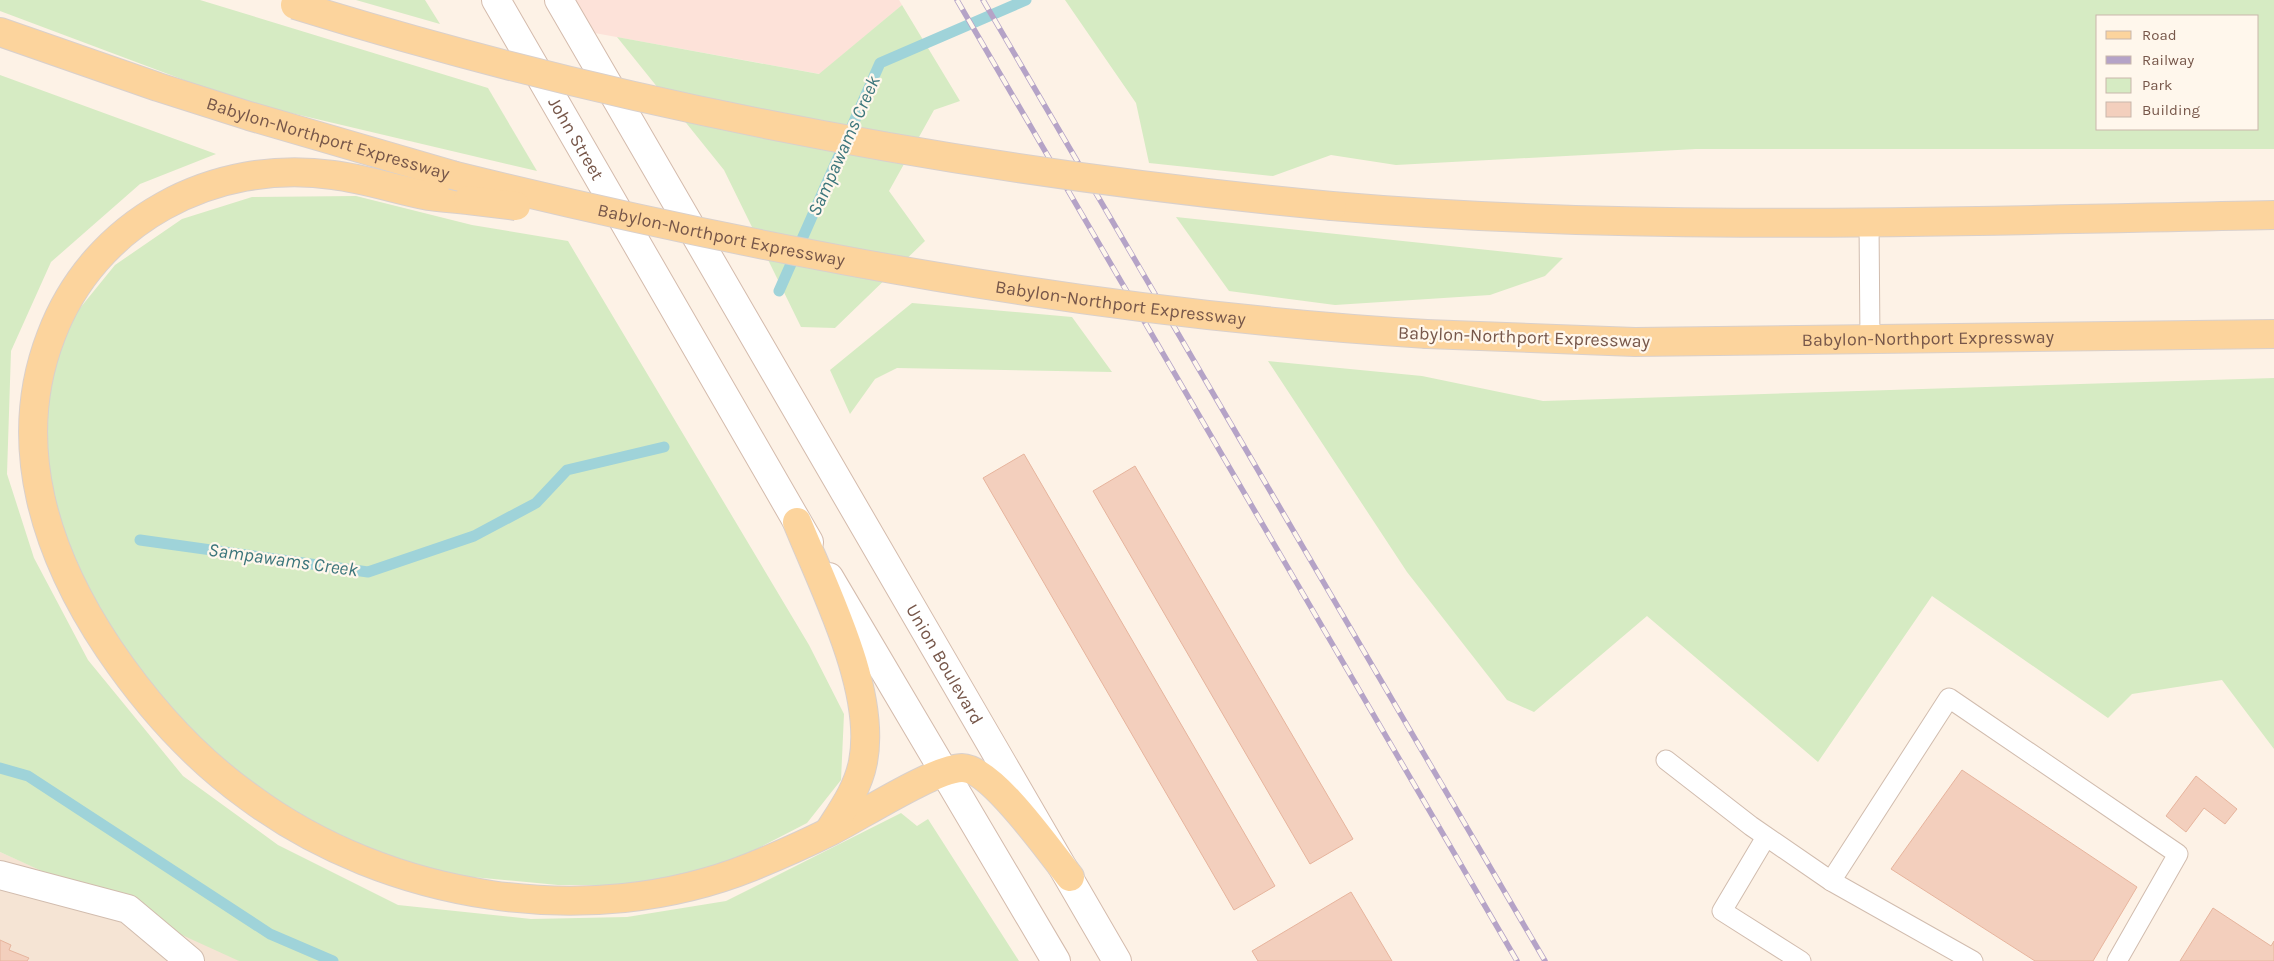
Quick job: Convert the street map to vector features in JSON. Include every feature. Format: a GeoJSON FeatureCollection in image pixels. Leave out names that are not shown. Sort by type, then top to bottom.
{"type":"FeatureCollection","features":[{"type":"Feature","properties":{"kind":"main road","name":"John Street"},"geometry":{"type":"LineString","coordinates":[[496,0],[732,406],[797,522]]}},
{"type":"Feature","properties":{"kind":"main road","name":"Union Boulevard"},"geometry":{"type":"LineString","coordinates":[[559,0],[1070,877],[1117,961]]}},
{"type":"Feature","properties":{"kind":"main road"},"geometry":{"type":"LineString","coordinates":[[288,2],[431,46],[560,80],[664,104],[835,139],[935,156],[1184,192],[1332,206],[1518,219],[1688,222],[1869,222],[2274,215]]}},
{"type":"Feature","properties":{"kind":"main road","name":"Babylon-Northport Expressway"},"geometry":{"type":"LineString","coordinates":[[0,32],[248,116],[452,175],[642,221],[823,258],[1065,297],[1204,316],[1427,334],[1635,342],[1870,341],[2274,334]]}},
{"type":"Feature","properties":{"kind":"main road"},"geometry":{"type":"LineString","coordinates":[[642,221],[427,196],[333,174],[277,172],[221,181],[169,202],[122,234],[82,278],[54,328],[37,380],[32,433],[36,482],[52,537],[66,570],[102,638],[122,669],[172,729],[224,778],[285,821],[366,861],[437,884],[515,898],[550,900],[617,898],[668,891],[712,881],[770,859],[828,832],[944,772],[959,768],[970,769],[993,783],[1070,877]]}},
{"type":"Feature","properties":{"kind":"main road"},"geometry":{"type":"LineString","coordinates":[[797,522],[844,638],[860,694],[864,718],[866,744],[858,779],[828,832]]}},
{"type":"Feature","properties":{"kind":"main road"},"geometry":{"type":"LineString","coordinates":[[797,522],[1056,961]]}},
{"type":"Feature","properties":{"kind":"main road"},"geometry":{"type":"LineString","coordinates":[[0,875],[128,909],[190,961]]}},
{"type":"Feature","properties":{"kind":"lane"},"geometry":{"type":"LineString","coordinates":[[1869,222],[1870,341]]}},
{"type":"Feature","properties":{"kind":"lane"},"geometry":{"type":"LineString","coordinates":[[1831,880],[1949,698],[2178,854],[2117,961]]}},
{"type":"Feature","properties":{"kind":"lane"},"geometry":{"type":"LineString","coordinates":[[1666,760],[1766,837],[1831,880],[1973,961]]}},
{"type":"Feature","properties":{"kind":"lane"},"geometry":{"type":"LineString","coordinates":[[1766,837],[1722,911],[1774,953],[1801,961]]}},
{"type":"Feature","properties":{"kind":"shaded area"},"geometry":{"type":"Polygon","coordinates":[[[571,0],[899,0],[902,5],[820,74],[589,32],[571,0]]]}},
{"type":"Feature","properties":{"kind":"shaded area"},"geometry":{"type":"Polygon","coordinates":[[[0,852],[236,958],[239,961],[0,961],[0,852]]]}},
{"type":"Feature","properties":{"kind":"green space"},"geometry":{"type":"Polygon","coordinates":[[[0,0],[200,0],[488,88],[537,171],[240,101],[0,11],[0,0]]]}},
{"type":"Feature","properties":{"kind":"green space"},"geometry":{"type":"Polygon","coordinates":[[[356,0],[425,0],[440,24],[356,0]]]}},
{"type":"Feature","properties":{"kind":"green space"},"geometry":{"type":"Polygon","coordinates":[[[1065,0],[2274,0],[2274,149],[1696,149],[1396,165],[1331,155],[1273,176],[1149,163],[1136,103],[1065,0]]]}},
{"type":"Feature","properties":{"kind":"green space"},"geometry":{"type":"Polygon","coordinates":[[[902,5],[960,101],[934,110],[889,191],[925,241],[835,328],[801,327],[724,170],[617,37],[819,74],[902,5]]]}},
{"type":"Feature","properties":{"kind":"green space"},"geometry":{"type":"Polygon","coordinates":[[[0,75],[216,154],[140,184],[51,262],[11,351],[7,474],[34,558],[88,660],[183,776],[278,845],[398,905],[531,919],[627,917],[726,901],[901,813],[917,826],[928,819],[1019,961],[239,961],[0,852],[0,75]]]}},
{"type":"Feature","properties":{"kind":"green space"},"geometry":{"type":"Polygon","coordinates":[[[356,196],[472,225],[568,241],[809,645],[844,714],[841,780],[807,823],[724,866],[637,885],[558,885],[450,875],[351,844],[257,796],[193,739],[121,657],[53,515],[38,446],[49,378],[76,313],[115,265],[182,219],[252,197],[356,196]]]}},
{"type":"Feature","properties":{"kind":"green space"},"geometry":{"type":"Polygon","coordinates":[[[1176,217],[1563,258],[1545,276],[1490,295],[1335,305],[1229,291],[1176,217]]]}},
{"type":"Feature","properties":{"kind":"green space"},"geometry":{"type":"Polygon","coordinates":[[[912,303],[1072,317],[1112,372],[897,368],[875,379],[850,414],[830,370],[912,303]]]}},
{"type":"Feature","properties":{"kind":"green space"},"geometry":{"type":"Polygon","coordinates":[[[1268,361],[1422,376],[1543,401],[2274,378],[2274,749],[2222,680],[2132,694],[2108,718],[1932,596],[1818,762],[1647,616],[1534,712],[1507,700],[1407,572],[1268,361]]]}},
{"type":"Feature","properties":{"kind":"building"},"geometry":{"type":"Polygon","coordinates":[[[1024,454],[1275,886],[1234,910],[983,478],[1024,454]]]}},
{"type":"Feature","properties":{"kind":"building"},"geometry":{"type":"Polygon","coordinates":[[[1135,466],[1353,839],[1310,864],[1093,491],[1135,466]]]}},
{"type":"Feature","properties":{"kind":"building"},"geometry":{"type":"Polygon","coordinates":[[[1962,770],[2137,887],[2093,961],[2035,961],[1891,869],[1962,770]]]}},
{"type":"Feature","properties":{"kind":"building"},"geometry":{"type":"Polygon","coordinates":[[[2196,776],[2237,809],[2225,824],[2204,808],[2186,832],[2166,816],[2196,776]]]}},
{"type":"Feature","properties":{"kind":"building"},"geometry":{"type":"Polygon","coordinates":[[[1351,892],[1392,961],[1258,961],[1252,951],[1351,892]]]}},
{"type":"Feature","properties":{"kind":"building"},"geometry":{"type":"Polygon","coordinates":[[[2213,908],[2271,946],[2274,941],[2274,961],[2180,961],[2213,908]]]}},
{"type":"Feature","properties":{"kind":"building"},"geometry":{"type":"Polygon","coordinates":[[[0,940],[11,945],[9,950],[29,958],[27,961],[0,961],[0,940]]]}},
{"type":"Feature","properties":{"kind":"waterway","name":"Sampawams Creek"},"geometry":{"type":"LineString","coordinates":[[779,291],[880,63],[1026,0]]}},
{"type":"Feature","properties":{"kind":"waterway","name":"Sampawams Creek"},"geometry":{"type":"LineString","coordinates":[[140,540],[368,572],[474,536],[536,503],[567,470],[664,447]]}},
{"type":"Feature","properties":{"kind":"waterway"},"geometry":{"type":"LineString","coordinates":[[0,768],[28,776],[270,934],[333,961]]}},
{"type":"Feature","properties":{"kind":"railway"},"geometry":{"type":"LineString","coordinates":[[957,0],[1517,961]]}},
{"type":"Feature","properties":{"kind":"railway"},"geometry":{"type":"LineString","coordinates":[[983,0],[1545,961]]}}]}
